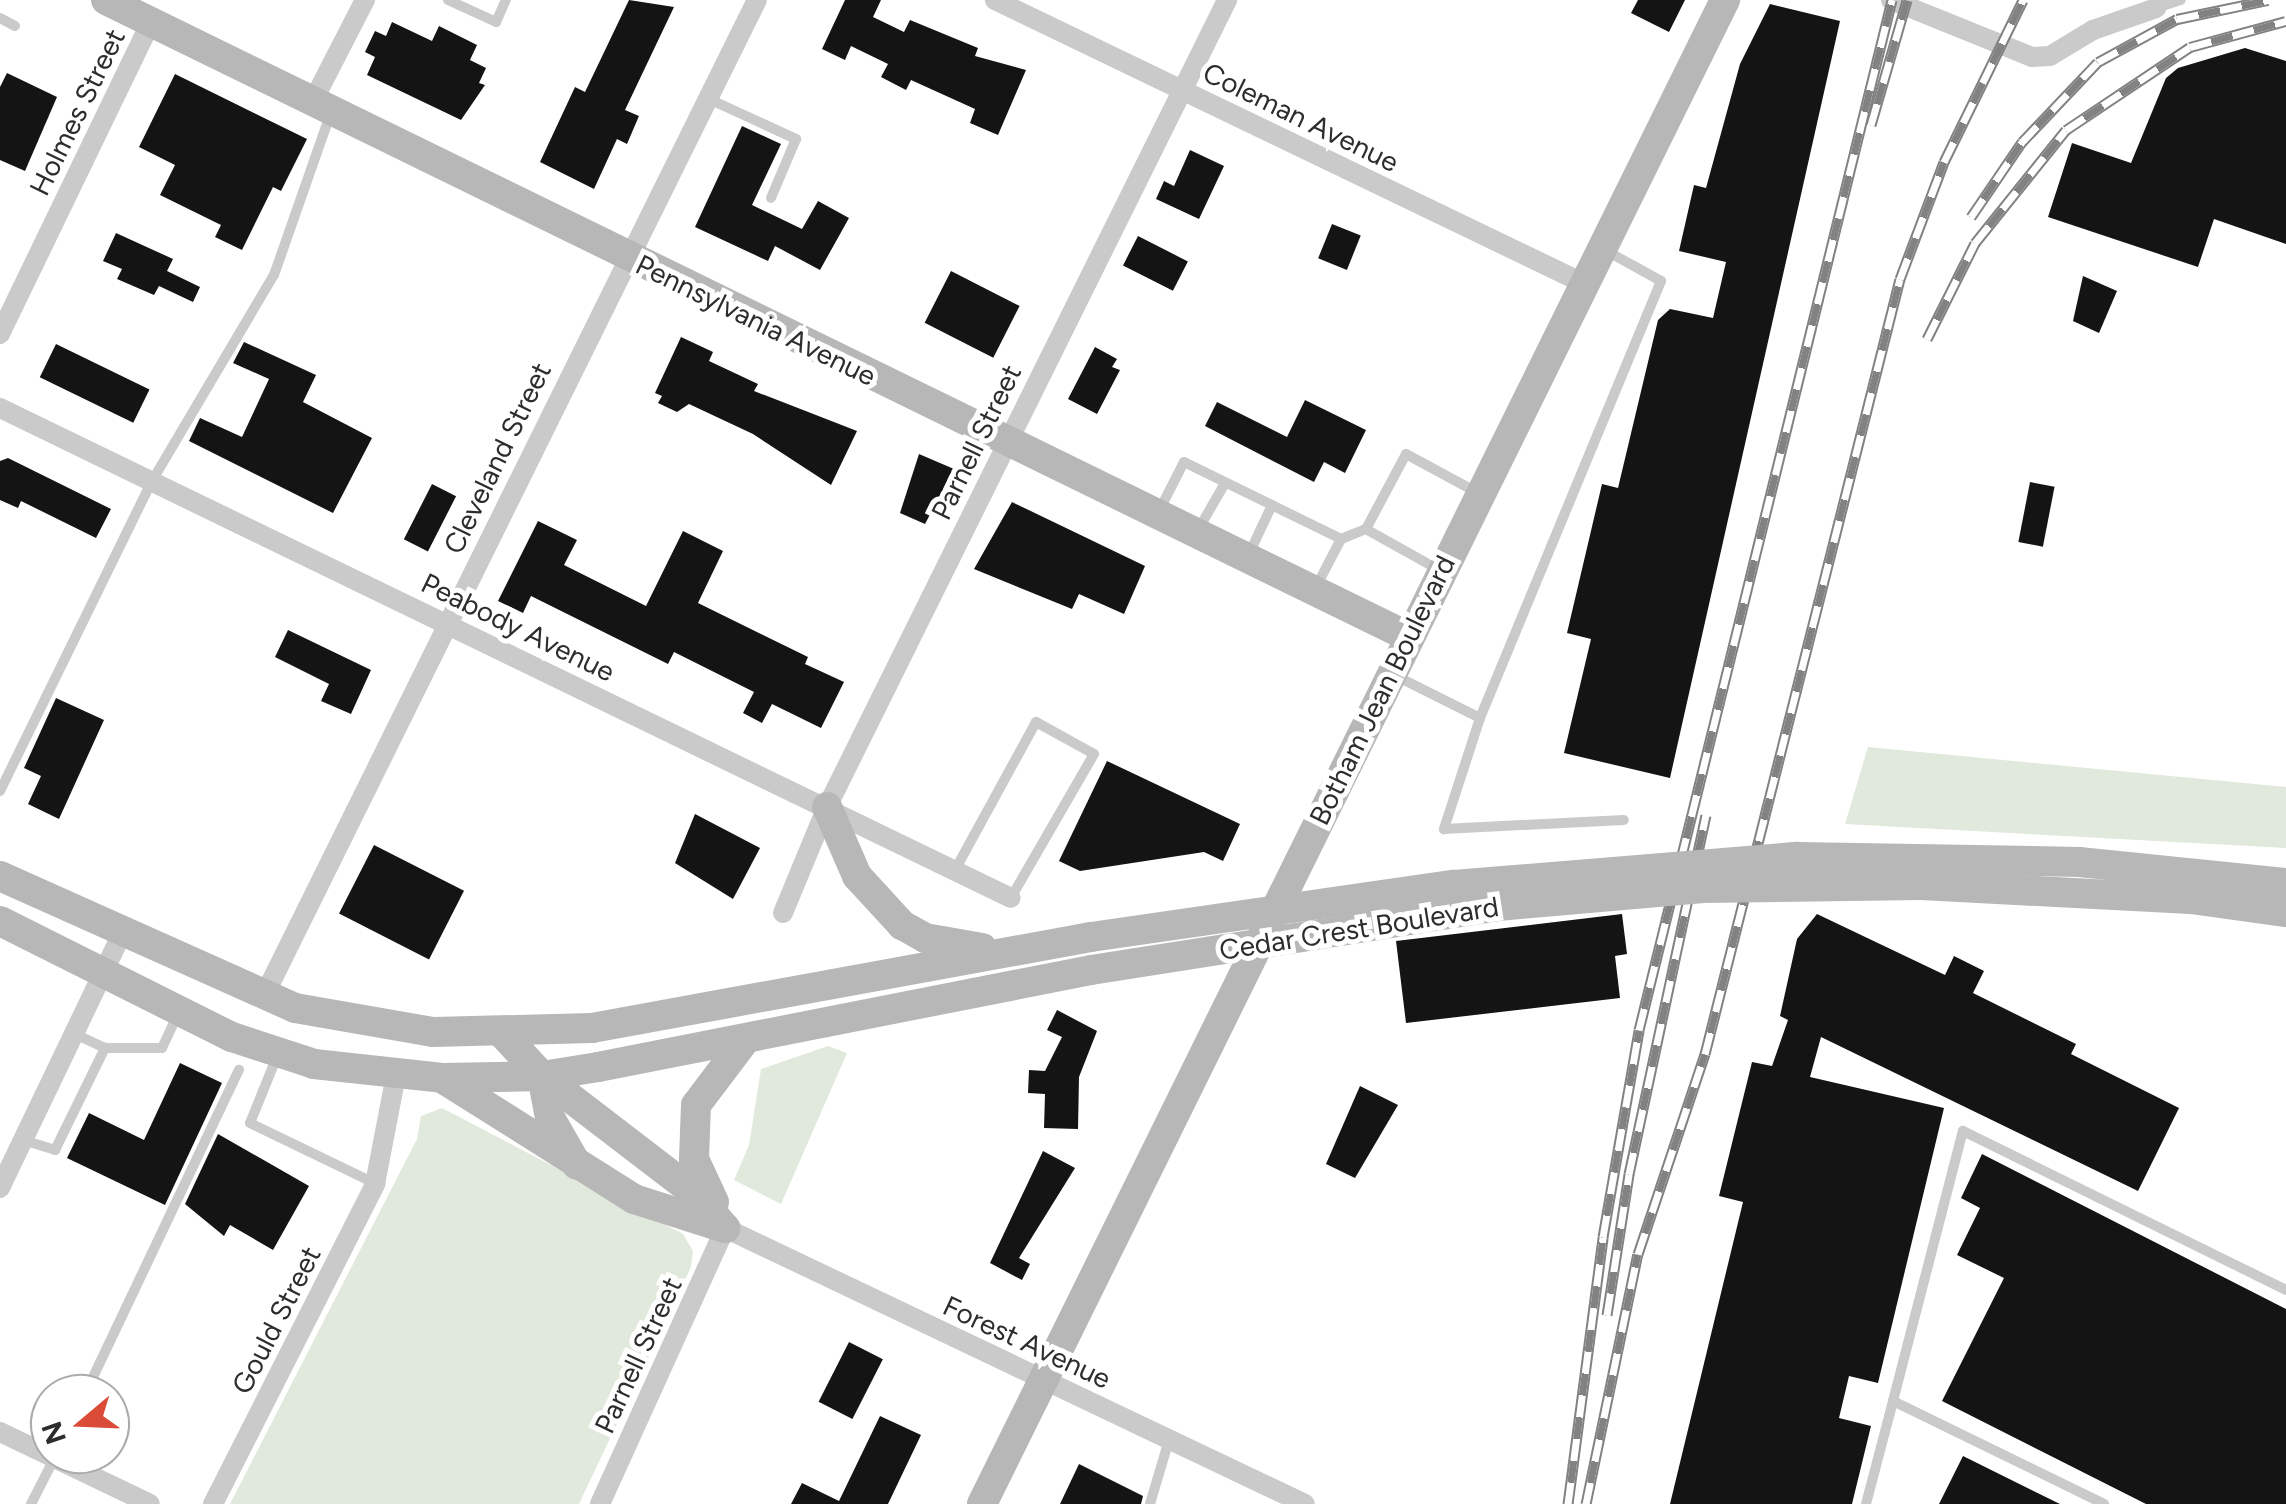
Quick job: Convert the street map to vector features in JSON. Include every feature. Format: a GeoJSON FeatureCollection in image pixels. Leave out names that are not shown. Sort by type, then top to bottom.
{"type":"FeatureCollection","features":[{"type":"Feature","properties":{"kind":"main road","name":"Pennsylvania Avenue"},"geometry":{"type":"LineString","coordinates":[[106,0],[628,259],[1409,637]]}},
{"type":"Feature","properties":{"kind":"main road","name":"Botham Jean Boulevard"},"geometry":{"type":"LineString","coordinates":[[982,1504],[1725,0]]}},
{"type":"Feature","properties":{"kind":"main road"},"geometry":{"type":"LineString","coordinates":[[826,807],[857,876],[902,925],[953,945],[1009,951]]}},
{"type":"Feature","properties":{"kind":"main road","name":"Cedar Crest Boulevard"},"geometry":{"type":"LineString","coordinates":[[0,876],[121,935],[264,996],[390,1028],[502,1034],[592,1028],[1091,937],[1454,885],[1798,857],[2079,862],[2286,883]]}},
{"type":"Feature","properties":{"kind":"main road","name":"Cedar Crest Boulevard"},"geometry":{"type":"LineString","coordinates":[[0,921],[180,1012],[278,1053],[396,1076],[442,1078],[542,1076],[1091,970],[1498,906],[1702,888],[1922,884],[2190,899],[2286,912]]}},
{"type":"Feature","properties":{"kind":"main road"},"geometry":{"type":"LineString","coordinates":[[542,1076],[592,1028]]}},
{"type":"Feature","properties":{"kind":"main road"},"geometry":{"type":"LineString","coordinates":[[502,1034],[542,1076],[697,1195],[725,1228]]}},
{"type":"Feature","properties":{"kind":"main road"},"geometry":{"type":"LineString","coordinates":[[725,1228],[694,1159],[692,1132],[708,1082],[746,1039]]}},
{"type":"Feature","properties":{"kind":"main road"},"geometry":{"type":"LineString","coordinates":[[542,1076],[550,1118],[578,1167]]}},
{"type":"Feature","properties":{"kind":"main road"},"geometry":{"type":"LineString","coordinates":[[442,1078],[634,1199],[725,1228]]}},
{"type":"Feature","properties":{"kind":"street"},"geometry":{"type":"LineString","coordinates":[[322,106],[366,0]]}},
{"type":"Feature","properties":{"kind":"street","name":"Cleveland Street"},"geometry":{"type":"LineString","coordinates":[[264,996],[757,0]]}},
{"type":"Feature","properties":{"kind":"street","name":"Coleman Avenue"},"geometry":{"type":"LineString","coordinates":[[995,0],[1583,283]]}},
{"type":"Feature","properties":{"kind":"street","name":"Parnell Street"},"geometry":{"type":"LineString","coordinates":[[782,913],[826,807],[1227,0]]}},
{"type":"Feature","properties":{"kind":"street"},"geometry":{"type":"LineString","coordinates":[[1891,0],[2032,57],[2050,56],[2093,30],[2156,8]]}},
{"type":"Feature","properties":{"kind":"street","name":"Holmes Street"},"geometry":{"type":"LineString","coordinates":[[0,334],[151,22]]}},
{"type":"Feature","properties":{"kind":"street","name":"Peabody Avenue"},"geometry":{"type":"LineString","coordinates":[[0,408],[1011,898]]}},
{"type":"Feature","properties":{"kind":"street"},"geometry":{"type":"LineString","coordinates":[[0,1188],[121,935]]}},
{"type":"Feature","properties":{"kind":"street","name":"Gould Street"},"geometry":{"type":"LineString","coordinates":[[214,1504],[375,1184],[384,1158],[396,1076]]}},
{"type":"Feature","properties":{"kind":"street","name":"Parnell Street"},"geometry":{"type":"LineString","coordinates":[[600,1504],[725,1228]]}},
{"type":"Feature","properties":{"kind":"street","name":"Forest Avenue"},"geometry":{"type":"LineString","coordinates":[[725,1228],[1306,1504]]}},
{"type":"Feature","properties":{"kind":"street"},"geometry":{"type":"LineString","coordinates":[[0,1432],[30,1445]]}},
{"type":"Feature","properties":{"kind":"street"},"geometry":{"type":"LineString","coordinates":[[91,1474],[150,1504]]}},
{"type":"Feature","properties":{"kind":"lane"},"geometry":{"type":"LineString","coordinates":[[448,0],[496,22],[506,0]]}},
{"type":"Feature","properties":{"kind":"lane"},"geometry":{"type":"LineString","coordinates":[[2156,8],[2181,0]]}},
{"type":"Feature","properties":{"kind":"lane"},"geometry":{"type":"LineString","coordinates":[[0,18],[15,26]]}},
{"type":"Feature","properties":{"kind":"lane"},"geometry":{"type":"LineString","coordinates":[[709,99],[796,138],[770,198]]}},
{"type":"Feature","properties":{"kind":"lane"},"geometry":{"type":"LineString","coordinates":[[0,790],[152,481],[274,275],[322,106]]}},
{"type":"Feature","properties":{"kind":"lane"},"geometry":{"type":"LineString","coordinates":[[1601,248],[1661,281],[1480,718],[1444,829],[1624,820]]}},
{"type":"Feature","properties":{"kind":"lane"},"geometry":{"type":"LineString","coordinates":[[1314,590],[1341,540],[1366,530],[1406,454],[1479,494]]}},
{"type":"Feature","properties":{"kind":"lane"},"geometry":{"type":"LineString","coordinates":[[1158,514],[1184,462],[1341,540]]}},
{"type":"Feature","properties":{"kind":"lane"},"geometry":{"type":"LineString","coordinates":[[1196,533],[1225,483]]}},
{"type":"Feature","properties":{"kind":"lane"},"geometry":{"type":"LineString","coordinates":[[1247,558],[1272,505]]}},
{"type":"Feature","properties":{"kind":"lane"},"geometry":{"type":"LineString","coordinates":[[1366,530],[1441,571]]}},
{"type":"Feature","properties":{"kind":"lane"},"geometry":{"type":"LineString","coordinates":[[1390,674],[1480,718]]}},
{"type":"Feature","properties":{"kind":"lane"},"geometry":{"type":"LineString","coordinates":[[955,870],[1036,722],[1094,754],[1011,898]]}},
{"type":"Feature","properties":{"kind":"lane"},"geometry":{"type":"LineString","coordinates":[[75,1034],[105,1048],[162,1048],[180,1012]]}},
{"type":"Feature","properties":{"kind":"lane"},"geometry":{"type":"LineString","coordinates":[[23,1140],[56,1150],[105,1048]]}},
{"type":"Feature","properties":{"kind":"lane"},"geometry":{"type":"LineString","coordinates":[[278,1053],[250,1123],[375,1184]]}},
{"type":"Feature","properties":{"kind":"lane"},"geometry":{"type":"LineString","coordinates":[[95,1374],[239,1070]]}},
{"type":"Feature","properties":{"kind":"lane"},"geometry":{"type":"LineString","coordinates":[[1866,1504],[1963,1131],[2286,1290]]}},
{"type":"Feature","properties":{"kind":"lane"},"geometry":{"type":"LineString","coordinates":[[1893,1401],[2104,1504]]}},
{"type":"Feature","properties":{"kind":"lane"},"geometry":{"type":"LineString","coordinates":[[1150,1504],[1170,1440]]}},
{"type":"Feature","properties":{"kind":"lane"},"geometry":{"type":"LineString","coordinates":[[31,1504],[46,1474]]}},
{"type":"Feature","properties":{"kind":"shaded area"},"geometry":{"type":"Polygon","coordinates":[[[1868,747],[2286,787],[2286,848],[1845,824],[1868,747]]]}},
{"type":"Feature","properties":{"kind":"shaded area"},"geometry":{"type":"Polygon","coordinates":[[[828,1046],[847,1053],[781,1204],[734,1180],[749,1145],[761,1069],[828,1046]]]}},
{"type":"Feature","properties":{"kind":"shaded area"},"geometry":{"type":"Polygon","coordinates":[[[442,1108],[683,1234],[693,1251],[691,1267],[579,1504],[230,1504],[417,1139],[421,1116],[442,1108]]]}},
{"type":"Feature","properties":{"kind":"building"},"geometry":{"type":"Polygon","coordinates":[[[629,0],[674,7],[625,110],[639,116],[627,144],[617,139],[594,189],[540,162],[575,87],[585,92],[629,0]]]}},
{"type":"Feature","properties":{"kind":"building"},"geometry":{"type":"Polygon","coordinates":[[[845,0],[881,0],[873,17],[904,32],[910,20],[978,48],[975,56],[1026,70],[998,135],[970,123],[975,109],[911,80],[906,90],[881,77],[888,64],[851,46],[845,60],[822,49],[845,0]]]}},
{"type":"Feature","properties":{"kind":"building"},"geometry":{"type":"Polygon","coordinates":[[[1638,0],[1685,0],[1669,32],[1631,13],[1638,0]]]}},
{"type":"Feature","properties":{"kind":"building"},"geometry":{"type":"Polygon","coordinates":[[[1770,4],[1840,21],[1670,778],[1564,753],[1591,639],[1567,633],[1602,484],[1618,488],[1658,320],[1670,309],[1713,318],[1726,262],[1679,251],[1694,185],[1706,188],[1740,64],[1770,4]]]}},
{"type":"Feature","properties":{"kind":"building"},"geometry":{"type":"Polygon","coordinates":[[[392,22],[432,41],[439,26],[477,45],[470,60],[486,68],[479,83],[485,85],[461,120],[367,75],[375,57],[365,52],[375,31],[386,36],[392,22]]]}},
{"type":"Feature","properties":{"kind":"building"},"geometry":{"type":"Polygon","coordinates":[[[2245,48],[2286,61],[2286,244],[2214,219],[2198,267],[2048,217],[2072,143],[2131,163],[2166,78],[2178,68],[2245,48]]]}},
{"type":"Feature","properties":{"kind":"building"},"geometry":{"type":"Polygon","coordinates":[[[7,73],[57,97],[25,171],[0,160],[0,87],[7,73]]]}},
{"type":"Feature","properties":{"kind":"building"},"geometry":{"type":"Polygon","coordinates":[[[175,74],[307,139],[281,191],[273,187],[242,250],[215,237],[221,225],[160,195],[175,165],[139,147],[175,74]]]}},
{"type":"Feature","properties":{"kind":"building"},"geometry":{"type":"Polygon","coordinates":[[[742,126],[781,144],[752,205],[802,229],[818,201],[849,218],[820,270],[775,246],[768,261],[695,227],[742,126]]]}},
{"type":"Feature","properties":{"kind":"building"},"geometry":{"type":"Polygon","coordinates":[[[1190,150],[1224,166],[1199,219],[1156,199],[1164,181],[1174,186],[1190,150]]]}},
{"type":"Feature","properties":{"kind":"building"},"geometry":{"type":"Polygon","coordinates":[[[1332,224],[1361,236],[1347,270],[1318,258],[1332,224]]]}},
{"type":"Feature","properties":{"kind":"building"},"geometry":{"type":"Polygon","coordinates":[[[116,233],[173,259],[167,271],[200,287],[193,302],[159,286],[154,295],[117,279],[122,269],[103,261],[116,233]]]}},
{"type":"Feature","properties":{"kind":"building"},"geometry":{"type":"Polygon","coordinates":[[[1138,236],[1188,261],[1173,291],[1123,265],[1138,236]]]}},
{"type":"Feature","properties":{"kind":"building"},"geometry":{"type":"Polygon","coordinates":[[[951,271],[1020,306],[993,358],[925,323],[951,271]]]}},
{"type":"Feature","properties":{"kind":"building"},"geometry":{"type":"Polygon","coordinates":[[[2083,276],[2117,291],[2099,333],[2073,321],[2083,276]]]}},
{"type":"Feature","properties":{"kind":"building"},"geometry":{"type":"Polygon","coordinates":[[[681,337],[713,352],[709,361],[758,384],[754,391],[857,431],[831,485],[753,434],[689,404],[677,412],[658,403],[662,396],[655,393],[681,337]]]}},
{"type":"Feature","properties":{"kind":"building"},"geometry":{"type":"Polygon","coordinates":[[[244,342],[316,375],[303,402],[372,438],[333,513],[189,441],[200,418],[242,437],[269,379],[233,363],[244,342]]]}},
{"type":"Feature","properties":{"kind":"building"},"geometry":{"type":"Polygon","coordinates":[[[56,344],[149,390],[133,423],[40,377],[56,344]]]}},
{"type":"Feature","properties":{"kind":"building"},"geometry":{"type":"Polygon","coordinates":[[[1095,347],[1117,359],[1112,367],[1120,370],[1097,414],[1068,399],[1095,347]]]}},
{"type":"Feature","properties":{"kind":"building"},"geometry":{"type":"Polygon","coordinates":[[[1305,400],[1366,430],[1345,473],[1324,462],[1314,482],[1205,426],[1217,402],[1287,437],[1305,400]]]}},
{"type":"Feature","properties":{"kind":"building"},"geometry":{"type":"Polygon","coordinates":[[[919,454],[954,469],[925,524],[900,513],[919,454]]]}},
{"type":"Feature","properties":{"kind":"building"},"geometry":{"type":"Polygon","coordinates":[[[8,458],[111,509],[96,538],[21,501],[18,508],[0,500],[0,461],[8,458]]]}},
{"type":"Feature","properties":{"kind":"building"},"geometry":{"type":"Polygon","coordinates":[[[2030,482],[2055,487],[2043,547],[2018,542],[2030,482]]]}},
{"type":"Feature","properties":{"kind":"building"},"geometry":{"type":"Polygon","coordinates":[[[432,484],[456,496],[428,552],[404,539],[432,484]]]}},
{"type":"Feature","properties":{"kind":"building"},"geometry":{"type":"Polygon","coordinates":[[[1012,502],[1145,566],[1124,614],[1079,594],[1072,609],[974,569],[1012,502]]]}},
{"type":"Feature","properties":{"kind":"building"},"geometry":{"type":"Polygon","coordinates":[[[538,521],[577,540],[564,565],[646,606],[683,531],[723,551],[698,603],[808,657],[805,664],[844,682],[821,728],[772,704],[762,723],[743,713],[754,692],[674,652],[668,664],[531,596],[523,613],[498,601],[538,521]]]}},
{"type":"Feature","properties":{"kind":"building"},"geometry":{"type":"Polygon","coordinates":[[[288,630],[371,670],[351,714],[321,701],[329,684],[275,657],[288,630]]]}},
{"type":"Feature","properties":{"kind":"building"},"geometry":{"type":"Polygon","coordinates":[[[56,698],[104,720],[59,819],[28,804],[41,776],[24,768],[56,698]]]}},
{"type":"Feature","properties":{"kind":"building"},"geometry":{"type":"Polygon","coordinates":[[[1107,761],[1240,824],[1223,861],[1204,852],[1080,871],[1059,861],[1107,761]]]}},
{"type":"Feature","properties":{"kind":"building"},"geometry":{"type":"Polygon","coordinates":[[[695,814],[760,848],[733,899],[675,863],[695,814]]]}},
{"type":"Feature","properties":{"kind":"building"},"geometry":{"type":"Polygon","coordinates":[[[374,845],[464,891],[429,959],[339,914],[374,845]]]}},
{"type":"Feature","properties":{"kind":"building"},"geometry":{"type":"Polygon","coordinates":[[[1622,914],[1627,954],[1615,956],[1620,998],[1406,1023],[1396,941],[1622,914]]]}},
{"type":"Feature","properties":{"kind":"building"},"geometry":{"type":"Polygon","coordinates":[[[1817,914],[1945,975],[1954,956],[1984,971],[1973,993],[2076,1044],[2071,1054],[2179,1108],[2138,1191],[1821,1037],[1810,1077],[1944,1108],[1878,1383],[1849,1376],[1839,1418],[1871,1426],[1852,1504],[1670,1504],[1743,1202],[1719,1196],[1752,1062],[1772,1066],[1788,1020],[1780,1016],[1797,939],[1817,914]]]}},
{"type":"Feature","properties":{"kind":"building"},"geometry":{"type":"Polygon","coordinates":[[[1057,1010],[1097,1031],[1079,1077],[1078,1129],[1044,1128],[1045,1094],[1028,1093],[1029,1070],[1045,1071],[1062,1037],[1047,1030],[1057,1010]]]}},
{"type":"Feature","properties":{"kind":"building"},"geometry":{"type":"Polygon","coordinates":[[[180,1063],[222,1083],[165,1205],[67,1158],[89,1113],[144,1140],[180,1063]]]}},
{"type":"Feature","properties":{"kind":"building"},"geometry":{"type":"Polygon","coordinates":[[[1360,1086],[1398,1105],[1355,1178],[1326,1164],[1360,1086]]]}},
{"type":"Feature","properties":{"kind":"building"},"geometry":{"type":"Polygon","coordinates":[[[218,1134],[309,1186],[273,1250],[230,1225],[224,1236],[185,1204],[218,1134]]]}},
{"type":"Feature","properties":{"kind":"building"},"geometry":{"type":"Polygon","coordinates":[[[1043,1151],[1075,1168],[1019,1258],[1030,1264],[1022,1280],[990,1263],[1043,1151]]]}},
{"type":"Feature","properties":{"kind":"building"},"geometry":{"type":"Polygon","coordinates":[[[1982,1154],[2286,1309],[2286,1504],[2146,1504],[1942,1401],[2004,1278],[1957,1255],[1980,1208],[1961,1198],[1982,1154]]]}},
{"type":"Feature","properties":{"kind":"building"},"geometry":{"type":"Polygon","coordinates":[[[849,1342],[883,1359],[852,1419],[819,1402],[849,1342]]]}},
{"type":"Feature","properties":{"kind":"building"},"geometry":{"type":"Polygon","coordinates":[[[880,1416],[921,1435],[888,1504],[791,1504],[802,1483],[839,1501],[880,1416]]]}},
{"type":"Feature","properties":{"kind":"building"},"geometry":{"type":"Polygon","coordinates":[[[1963,1456],[2060,1504],[1939,1504],[1963,1456]]]}},
{"type":"Feature","properties":{"kind":"building"},"geometry":{"type":"Polygon","coordinates":[[[1079,1464],[1143,1496],[1141,1504],[1060,1504],[1079,1464]]]}},
{"type":"Feature","properties":{"kind":"railway"},"geometry":{"type":"LineString","coordinates":[[1568,1504],[1603,1237],[1639,1030],[1892,0]]}},
{"type":"Feature","properties":{"kind":"railway"},"geometry":{"type":"LineString","coordinates":[[1871,125],[1907,0]]}},
{"type":"Feature","properties":{"kind":"railway"},"geometry":{"type":"LineString","coordinates":[[1586,1504],[1638,1254],[1705,1054],[1900,279],[1944,162],[2023,0]]}},
{"type":"Feature","properties":{"kind":"railway"},"geometry":{"type":"LineString","coordinates":[[1971,217],[2022,142],[2098,62],[2177,19],[2268,0]]}},
{"type":"Feature","properties":{"kind":"railway"},"geometry":{"type":"LineString","coordinates":[[1927,339],[1975,243],[2066,130],[2190,47],[2286,21]]}},
{"type":"Feature","properties":{"kind":"railway"},"geometry":{"type":"LineString","coordinates":[[1607,1315],[1629,1174],[1706,815]]}}]}
